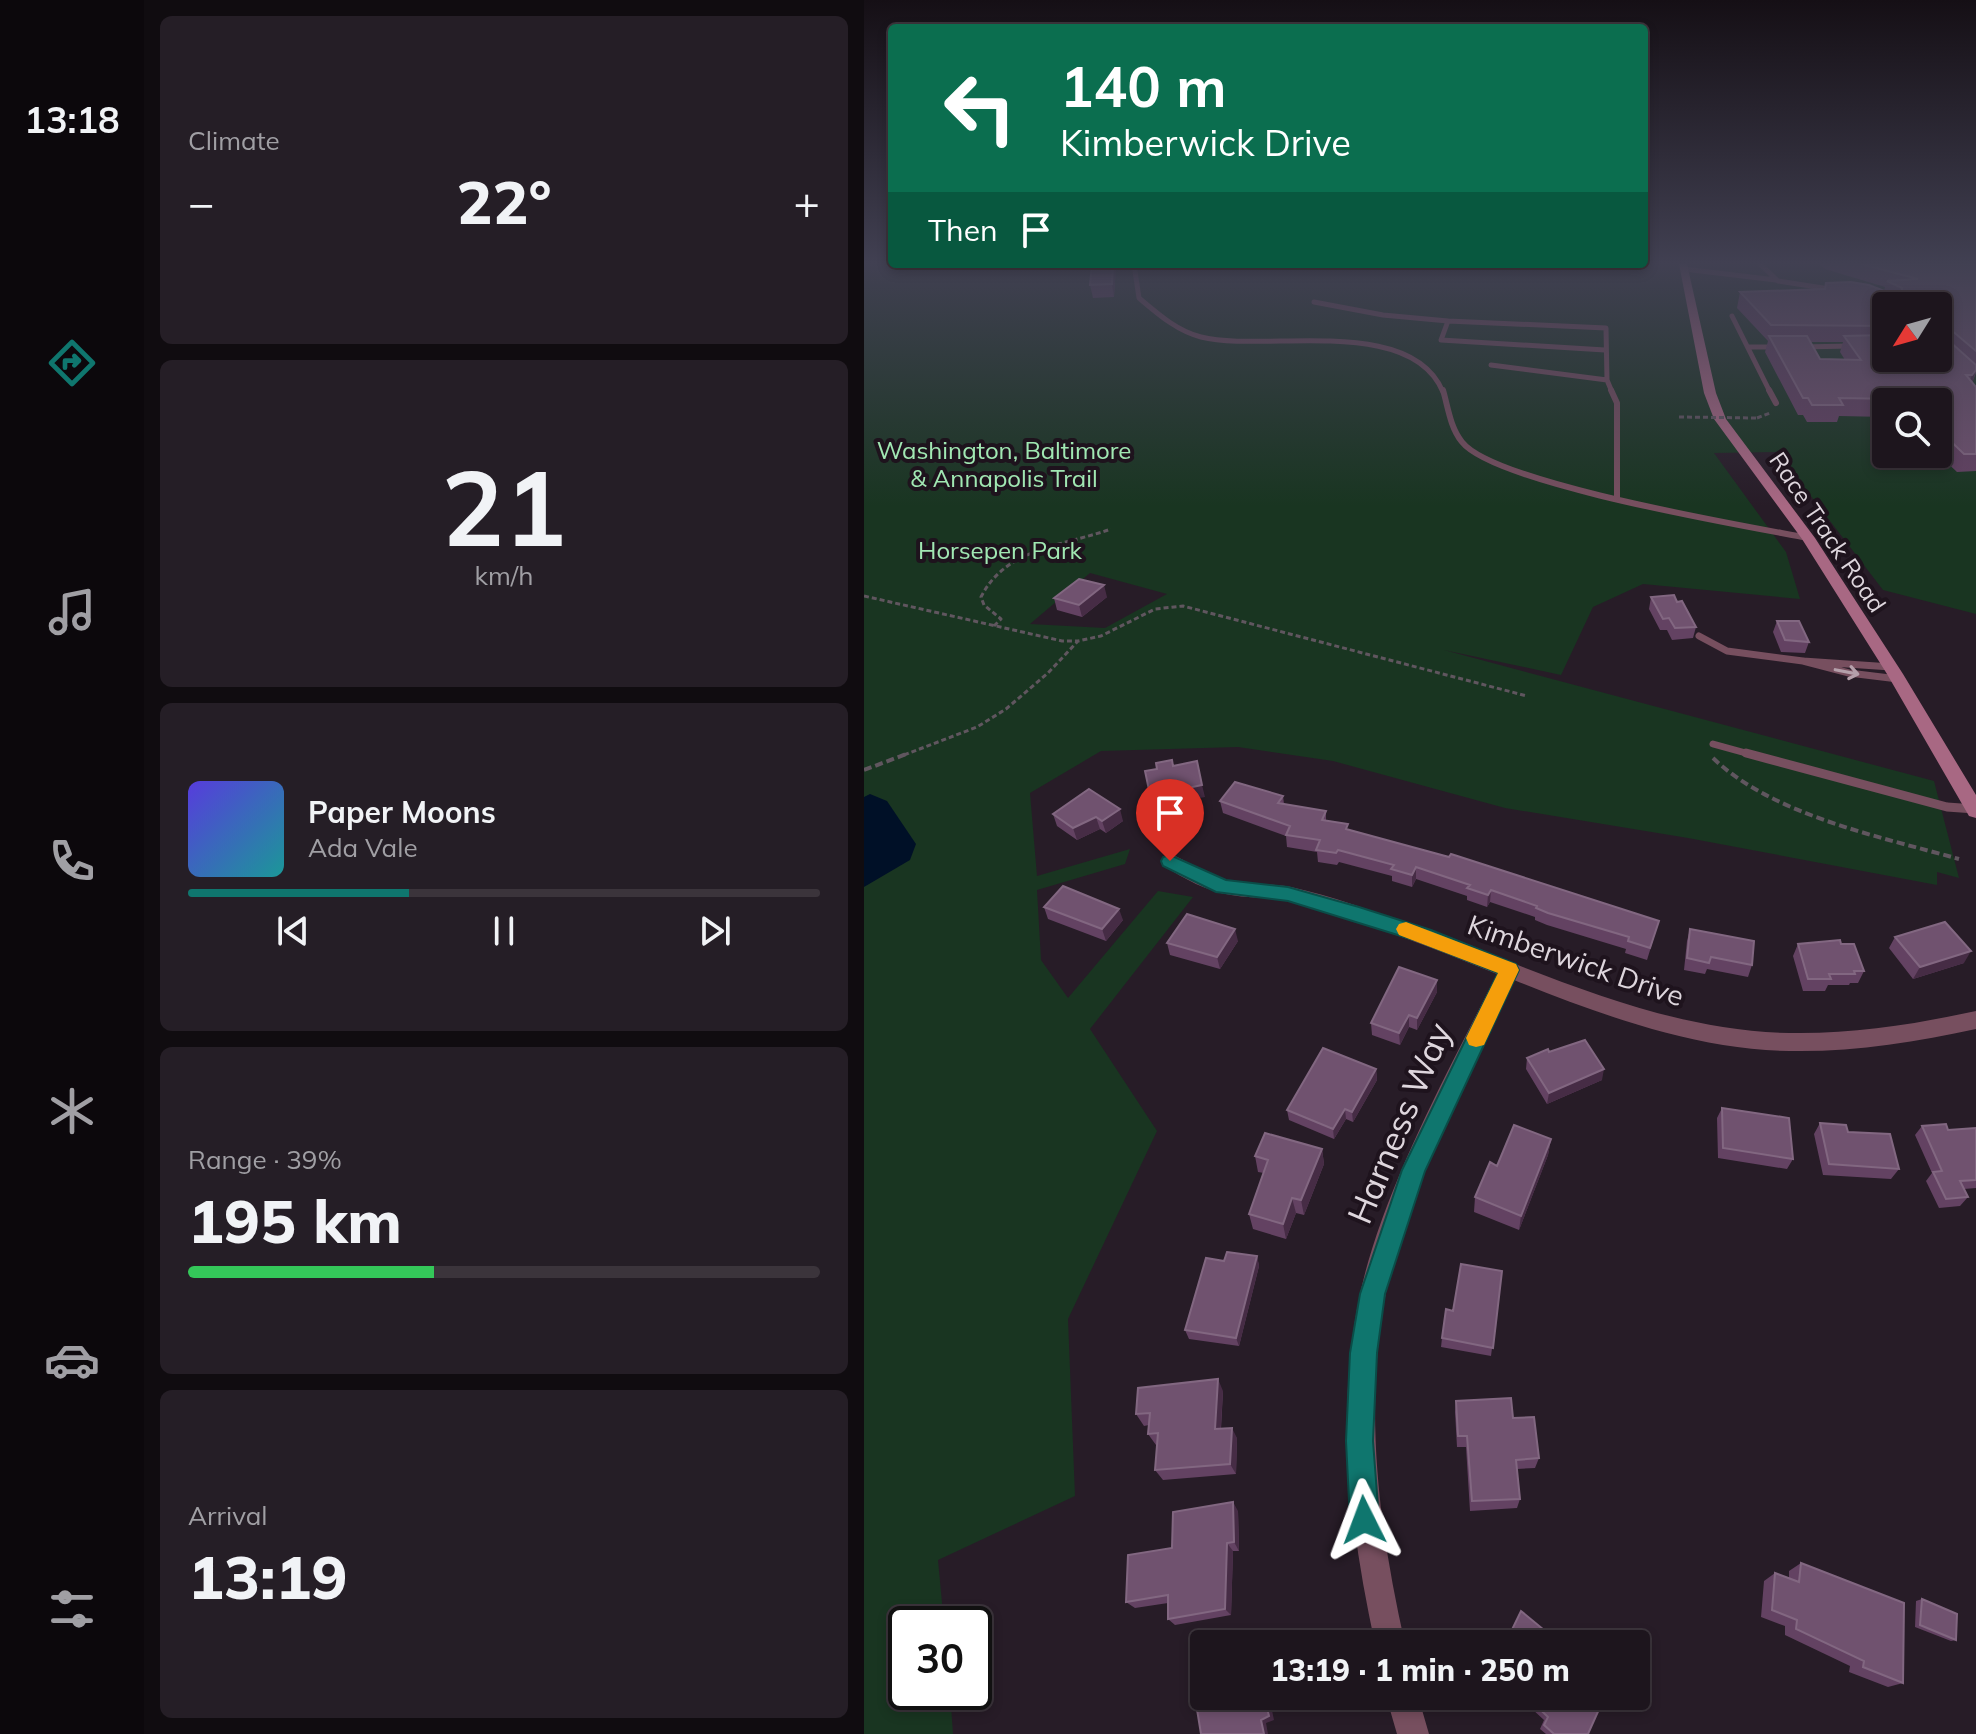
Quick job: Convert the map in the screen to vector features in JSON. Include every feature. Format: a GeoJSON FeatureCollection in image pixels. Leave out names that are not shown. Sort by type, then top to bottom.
{"type":"FeatureCollection","features":[{"type":"Feature","properties":{"kind":"street","name":"Race Track Road"},"geometry":{"type":"LineString","coordinates":[[1701,345],[1715,409],[1808,538],[1976,810]]}},
{"type":"Feature","properties":{"kind":"street","name":"Kimberwick Drive"},"geometry":{"type":"LineString","coordinates":[[1170,861],[1223,887],[1288,894],[1330,906],[1424,935],[1509,970],[1680,1027],[1765,1041],[1868,1039],[1912,1035],[1976,1020]]}},
{"type":"Feature","properties":{"kind":"street","name":"Harness Way"},"geometry":{"type":"LineString","coordinates":[[1387,1630],[1364,1520],[1359,1441],[1363,1353],[1373,1294],[1414,1170],[1509,970]]}},
{"type":"Feature","properties":{"kind":"street"},"geometry":{"type":"LineString","coordinates":[[1406,1710],[1413,1734]]}},
{"type":"Feature","properties":{"kind":"lane"},"geometry":{"type":"LineString","coordinates":[[1349,345],[1408,356],[1438,376],[1447,397],[1454,429],[1463,444],[1502,465],[1617,499],[1808,538]]}},
{"type":"Feature","properties":{"kind":"lane"},"geometry":{"type":"LineString","coordinates":[[1522,345],[1605,350]]}},
{"type":"Feature","properties":{"kind":"lane"},"geometry":{"type":"LineString","coordinates":[[1605,345],[1607,380],[1617,403],[1617,499]]}},
{"type":"Feature","properties":{"kind":"lane"},"geometry":{"type":"LineString","coordinates":[[1776,403],[1748,347],[1855,346]]}},
{"type":"Feature","properties":{"kind":"lane"},"geometry":{"type":"LineString","coordinates":[[1491,365],[1607,380]]}},
{"type":"Feature","properties":{"kind":"lane"},"geometry":{"type":"LineString","coordinates":[[1699,636],[1727,651],[1894,673]]}},
{"type":"Feature","properties":{"kind":"lane"},"geometry":{"type":"LineString","coordinates":[[1803,661],[1849,673],[1894,673]]}},
{"type":"Feature","properties":{"kind":"lane"},"geometry":{"type":"LineString","coordinates":[[1713,744],[1921,800],[1976,810]]}},
{"type":"Feature","properties":{"kind":"path"},"geometry":{"type":"LineString","coordinates":[[1679,417],[1757,418]]}},
{"type":"Feature","properties":{"kind":"path"},"geometry":{"type":"LineString","coordinates":[[994,626],[1001,619],[984,605],[981,597],[995,573],[1030,554],[1092,538],[1111,529]]}},
{"type":"Feature","properties":{"kind":"path"},"geometry":{"type":"LineString","coordinates":[[864,596],[1062,641],[1101,636],[1155,609],[1183,606],[1527,696]]}},
{"type":"Feature","properties":{"kind":"path"},"geometry":{"type":"LineString","coordinates":[[864,770],[977,727],[1006,709],[1048,673],[1078,641]]}},
{"type":"Feature","properties":{"kind":"path"},"geometry":{"type":"LineString","coordinates":[[1713,744],[1713,757],[1720,768],[1734,778],[1865,833],[1959,859]]}},
{"type":"Feature","properties":{"kind":"green space"},"geometry":{"type":"Polygon","coordinates":[[[864,345],[1872,345],[1872,372],[1952,372],[1952,345],[1976,345],[1976,614],[1883,590],[1777,452],[1714,453],[1786,552],[1800,599],[1643,584],[1593,607],[1561,675],[1444,650],[1934,781],[1959,878],[1937,872],[1937,885],[1688,838],[1505,808],[1333,761],[1238,747],[1101,751],[1030,793],[1037,876],[1130,849],[1125,864],[1037,890],[1041,960],[1068,998],[1158,891],[1193,897],[1090,1029],[1157,1131],[1068,1319],[1075,1496],[938,1560],[942,1606],[888,1606],[888,1710],[951,1710],[953,1734],[864,1734],[864,345]],[[1090,573],[1030,624],[1105,628],[1167,594],[1090,573]]]}},
{"type":"Feature","properties":{"kind":"water"},"geometry":{"type":"Polygon","coordinates":[[[870,794],[887,801],[916,844],[910,860],[864,887],[864,797],[870,794]]]}},
{"type":"Feature","properties":{"kind":"building"},"geometry":{"type":"Polygon","coordinates":[[[1774,345],[1812,345],[1820,359],[1861,360],[1850,345],[1872,345],[1872,372],[1952,372],[1953,345],[1976,365],[1972,375],[1966,375],[1976,387],[1976,454],[1964,454],[1952,442],[1952,388],[1872,388],[1872,399],[1839,398],[1843,405],[1812,405],[1808,398],[1803,398],[1774,345]]]}},
{"type":"Feature","properties":{"kind":"building"},"geometry":{"type":"Polygon","coordinates":[[[1079,579],[1104,585],[1079,605],[1054,598],[1079,579]]]}},
{"type":"Feature","properties":{"kind":"building"},"geometry":{"type":"Polygon","coordinates":[[[1674,595],[1677,602],[1682,601],[1696,627],[1675,628],[1669,618],[1663,619],[1651,597],[1674,595]]]}},
{"type":"Feature","properties":{"kind":"building"},"geometry":{"type":"Polygon","coordinates":[[[1777,621],[1799,621],[1809,642],[1785,640],[1777,621]]]}},
{"type":"Feature","properties":{"kind":"building"},"geometry":{"type":"Polygon","coordinates":[[[1172,760],[1173,766],[1197,761],[1202,785],[1149,790],[1145,771],[1157,769],[1156,763],[1172,760]]]}},
{"type":"Feature","properties":{"kind":"building"},"geometry":{"type":"Polygon","coordinates":[[[1235,782],[1283,796],[1278,803],[1326,811],[1322,820],[1348,824],[1346,829],[1449,857],[1451,854],[1659,921],[1650,948],[1628,941],[1629,937],[1548,913],[1491,890],[1488,895],[1467,888],[1470,885],[1416,867],[1412,875],[1391,869],[1394,865],[1338,850],[1336,853],[1316,850],[1320,840],[1286,835],[1290,826],[1220,801],[1235,782]]]}},
{"type":"Feature","properties":{"kind":"building"},"geometry":{"type":"Polygon","coordinates":[[[1089,789],[1120,809],[1102,821],[1096,817],[1073,828],[1053,814],[1089,789]]]}},
{"type":"Feature","properties":{"kind":"building"},"geometry":{"type":"Polygon","coordinates":[[[1063,886],[1119,909],[1102,929],[1044,907],[1063,886]]]}},
{"type":"Feature","properties":{"kind":"building"},"geometry":{"type":"Polygon","coordinates":[[[1187,914],[1235,929],[1217,957],[1167,943],[1187,914]]]}},
{"type":"Feature","properties":{"kind":"building"},"geometry":{"type":"Polygon","coordinates":[[[1945,922],[1971,951],[1920,967],[1895,937],[1945,922]]]}},
{"type":"Feature","properties":{"kind":"building"},"geometry":{"type":"Polygon","coordinates":[[[1690,929],[1754,941],[1752,965],[1711,957],[1709,963],[1687,958],[1690,929]]]}},
{"type":"Feature","properties":{"kind":"building"},"geometry":{"type":"Polygon","coordinates":[[[1840,940],[1841,944],[1854,944],[1864,971],[1829,974],[1831,979],[1808,979],[1798,944],[1840,940]]]}},
{"type":"Feature","properties":{"kind":"building"},"geometry":{"type":"Polygon","coordinates":[[[1399,967],[1437,980],[1417,1018],[1409,1015],[1399,1033],[1371,1023],[1399,967]]]}},
{"type":"Feature","properties":{"kind":"building"},"geometry":{"type":"Polygon","coordinates":[[[1585,1040],[1604,1069],[1549,1093],[1527,1058],[1585,1040]]]}},
{"type":"Feature","properties":{"kind":"building"},"geometry":{"type":"Polygon","coordinates":[[[1323,1048],[1376,1069],[1352,1112],[1345,1109],[1333,1129],[1287,1110],[1323,1048]]]}},
{"type":"Feature","properties":{"kind":"building"},"geometry":{"type":"Polygon","coordinates":[[[1722,1108],[1789,1118],[1793,1159],[1723,1148],[1722,1108]]]}},
{"type":"Feature","properties":{"kind":"building"},"geometry":{"type":"Polygon","coordinates":[[[1820,1123],[1846,1125],[1848,1132],[1890,1134],[1899,1169],[1829,1164],[1820,1123]]]}},
{"type":"Feature","properties":{"kind":"building"},"geometry":{"type":"Polygon","coordinates":[[[1946,1124],[1948,1130],[1976,1128],[1976,1180],[1960,1181],[1968,1197],[1946,1199],[1933,1172],[1942,1171],[1922,1126],[1946,1124]]]}},
{"type":"Feature","properties":{"kind":"building"},"geometry":{"type":"Polygon","coordinates":[[[1514,1125],[1551,1139],[1521,1216],[1475,1197],[1490,1162],[1497,1166],[1514,1125]]]}},
{"type":"Feature","properties":{"kind":"building"},"geometry":{"type":"Polygon","coordinates":[[[1265,1133],[1322,1149],[1301,1200],[1292,1198],[1283,1224],[1249,1214],[1268,1160],[1255,1156],[1265,1133]]]}},
{"type":"Feature","properties":{"kind":"building"},"geometry":{"type":"Polygon","coordinates":[[[1227,1252],[1257,1256],[1236,1338],[1185,1330],[1206,1258],[1224,1261],[1227,1252]]]}},
{"type":"Feature","properties":{"kind":"building"},"geometry":{"type":"Polygon","coordinates":[[[1461,1264],[1502,1271],[1493,1348],[1442,1338],[1446,1309],[1453,1311],[1461,1264]]]}},
{"type":"Feature","properties":{"kind":"building"},"geometry":{"type":"Polygon","coordinates":[[[1218,1379],[1215,1429],[1232,1428],[1230,1464],[1155,1470],[1158,1433],[1148,1434],[1150,1413],[1136,1414],[1138,1388],[1218,1379]]]}},
{"type":"Feature","properties":{"kind":"building"},"geometry":{"type":"Polygon","coordinates":[[[1511,1398],[1513,1418],[1534,1417],[1539,1458],[1516,1460],[1520,1499],[1472,1501],[1467,1436],[1458,1436],[1456,1401],[1511,1398]]]}},
{"type":"Feature","properties":{"kind":"building"},"geometry":{"type":"Polygon","coordinates":[[[1233,1502],[1234,1542],[1227,1543],[1225,1609],[1168,1619],[1168,1595],[1126,1602],[1128,1555],[1172,1548],[1173,1512],[1233,1502]]]}},
{"type":"Feature","properties":{"kind":"building"},"geometry":{"type":"Polygon","coordinates":[[[1801,1563],[1904,1603],[1903,1683],[1863,1667],[1864,1661],[1796,1629],[1797,1620],[1772,1610],[1775,1573],[1799,1582],[1801,1563]]]}},
{"type":"Feature","properties":{"kind":"building"},"geometry":{"type":"Polygon","coordinates":[[[1922,1599],[1957,1614],[1956,1640],[1920,1625],[1922,1599]]]}},
{"type":"Feature","properties":{"kind":"building"},"geometry":{"type":"Polygon","coordinates":[[[1521,1611],[1544,1630],[1512,1630],[1521,1611]]]}},
{"type":"Feature","properties":{"kind":"building"},"geometry":{"type":"Polygon","coordinates":[[[1197,1710],[1268,1710],[1269,1716],[1261,1720],[1264,1734],[1201,1734],[1197,1710]]]}},
{"type":"Feature","properties":{"kind":"building"},"geometry":{"type":"Polygon","coordinates":[[[1541,1710],[1599,1710],[1588,1734],[1554,1734],[1544,1725],[1548,1717],[1541,1710]]]}},
{"type":"Feature","properties":{"kind":"slow traffic"},"geometry":{"type":"LineString","coordinates":[[1406,929],[1509,970],[1476,1038]]}},
{"type":"Feature","properties":{"kind":"route"},"geometry":{"type":"LineString","coordinates":[[1170,861],[1223,887],[1288,894],[1359,914],[1424,935],[1509,970],[1414,1170],[1386,1247],[1373,1294],[1363,1353],[1359,1441],[1364,1520]]}},
{"type":"Feature","properties":{"kind":"park label","name":"Washington, Baltimore & Annapolis Trail"},"geometry":{"type":"Point","coordinates":[1004,464]}},
{"type":"Feature","properties":{"kind":"park label","name":"Horsepen Park"},"geometry":{"type":"Point","coordinates":[1000,550]}}]}
